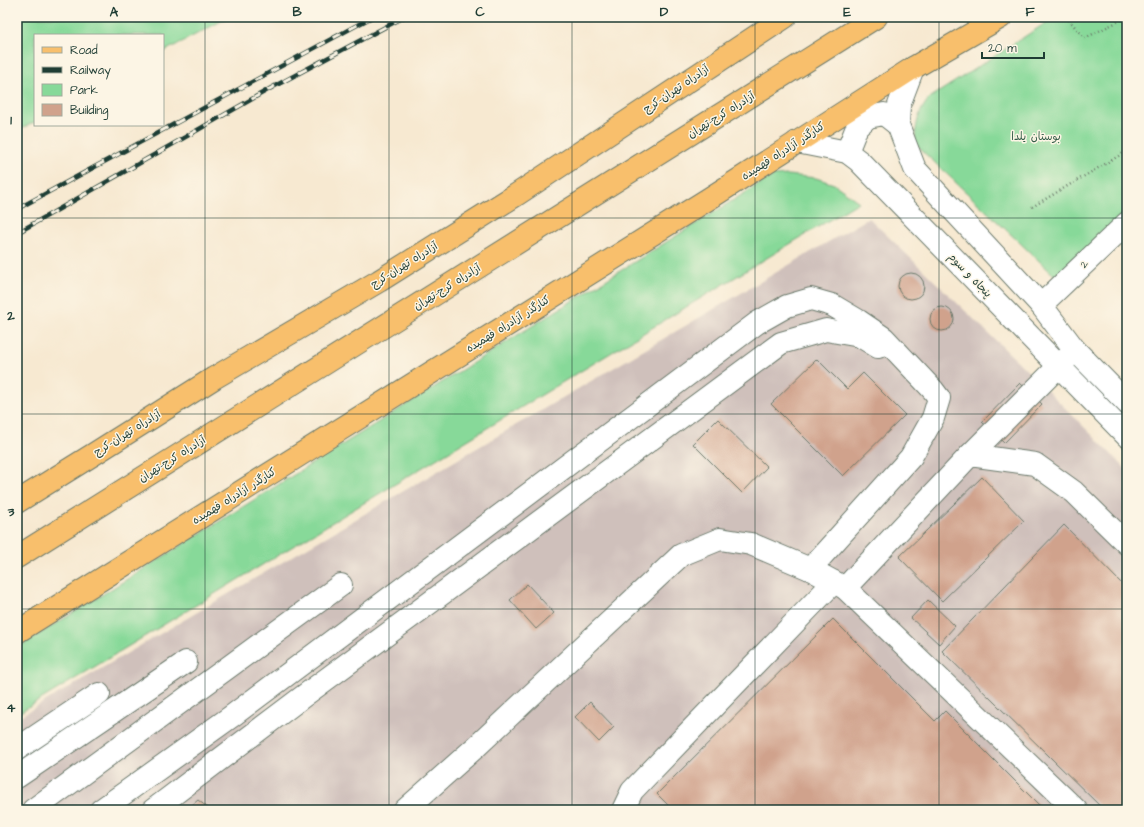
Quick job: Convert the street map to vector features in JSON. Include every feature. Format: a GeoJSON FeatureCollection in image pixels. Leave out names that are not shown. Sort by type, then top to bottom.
{"type":"FeatureCollection","features":[{"type":"Feature","properties":{"kind":"main road","name":"آزادراه تهران-کرج"},"geometry":{"type":"LineString","coordinates":[[17,502],[214,378],[379,281],[516,195],[785,17]]}},
{"type":"Feature","properties":{"kind":"main road","name":"آزادراه کرج-تهران"},"geometry":{"type":"LineString","coordinates":[[17,557],[876,17]]}},
{"type":"Feature","properties":{"kind":"main road","name":"کنارگذر آزادراه فهمیده"},"geometry":{"type":"LineString","coordinates":[[17,632],[710,198],[913,68],[1000,17]]}},
{"type":"Feature","properties":{"kind":"street"},"geometry":{"type":"LineString","coordinates":[[913,68],[899,105],[898,125],[915,169],[1040,305],[1075,350],[1125,398]]}},
{"type":"Feature","properties":{"kind":"street"},"geometry":{"type":"LineString","coordinates":[[847,152],[857,127],[868,117],[884,114],[898,125]]}},
{"type":"Feature","properties":{"kind":"street","name":"پنجاه و سوم"},"geometry":{"type":"LineString","coordinates":[[797,142],[847,152],[859,161],[1127,436]]}},
{"type":"Feature","properties":{"kind":"street","name":"2"},"geometry":{"type":"LineString","coordinates":[[1040,305],[1127,223]]}},
{"type":"Feature","properties":{"kind":"street"},"geometry":{"type":"LineString","coordinates":[[101,810],[232,716],[757,323],[788,306],[811,299],[832,305],[884,338],[939,398],[933,418],[910,457],[810,569]]}},
{"type":"Feature","properties":{"kind":"street"},"geometry":{"type":"LineString","coordinates":[[153,810],[312,690],[781,343],[826,330],[860,336],[917,373]]}},
{"type":"Feature","properties":{"kind":"street"},"geometry":{"type":"LineString","coordinates":[[623,810],[632,790],[1075,350]]}},
{"type":"Feature","properties":{"kind":"street"},"geometry":{"type":"LineString","coordinates":[[970,455],[1035,464],[1074,492],[1127,544]]}},
{"type":"Feature","properties":{"kind":"street"},"geometry":{"type":"LineString","coordinates":[[405,810],[494,730],[681,555],[720,539],[751,544],[810,569],[840,585],[1076,810]]}},
{"type":"Feature","properties":{"kind":"street"},"geometry":{"type":"LineString","coordinates":[[34,810],[341,585]]}},
{"type":"Feature","properties":{"kind":"street"},"geometry":{"type":"LineString","coordinates":[[17,777],[186,662]]}},
{"type":"Feature","properties":{"kind":"street"},"geometry":{"type":"LineString","coordinates":[[17,749],[99,694]]}},
{"type":"Feature","properties":{"kind":"path"},"geometry":{"type":"LineString","coordinates":[[1066,17],[1086,38],[1127,17]]}},
{"type":"Feature","properties":{"kind":"path"},"geometry":{"type":"LineString","coordinates":[[1032,207],[1127,151]]}},
{"type":"Feature","properties":{"kind":"shaded area"},"geometry":{"type":"Polygon","coordinates":[[[869,218],[1041,384],[1127,470],[1127,810],[17,810],[17,718],[869,218]]]}},
{"type":"Feature","properties":{"kind":"green space"},"geometry":{"type":"Polygon","coordinates":[[[17,17],[229,17],[164,51],[164,34],[34,34],[34,122],[17,131],[17,17]]]}},
{"type":"Feature","properties":{"kind":"green space","name":"بوستان یلدا"},"geometry":{"type":"Polygon","coordinates":[[[1055,17],[1127,17],[1127,224],[1055,276],[915,144],[920,113],[931,97],[1055,17]]]}},
{"type":"Feature","properties":{"kind":"green space"},"geometry":{"type":"Polygon","coordinates":[[[788,175],[816,178],[834,184],[859,202],[17,714],[17,648],[772,176],[788,175]]]}},
{"type":"Feature","properties":{"kind":"building"},"geometry":{"type":"Polygon","coordinates":[[[911,273],[920,277],[924,286],[920,295],[911,299],[902,295],[898,286],[902,277],[911,273]]]}},
{"type":"Feature","properties":{"kind":"building"},"geometry":{"type":"Polygon","coordinates":[[[942,307],[951,310],[954,319],[951,328],[942,331],[933,328],[930,319],[933,310],[942,307]]]}},
{"type":"Feature","properties":{"kind":"building"},"geometry":{"type":"Polygon","coordinates":[[[817,359],[847,389],[863,373],[905,415],[843,476],[771,404],[817,359]]]}},
{"type":"Feature","properties":{"kind":"building"},"geometry":{"type":"Polygon","coordinates":[[[1020,383],[1042,404],[1004,443],[982,422],[1020,383]]]}},
{"type":"Feature","properties":{"kind":"building"},"geometry":{"type":"Polygon","coordinates":[[[718,419],[767,467],[742,493],[693,444],[718,419]]]}},
{"type":"Feature","properties":{"kind":"building"},"geometry":{"type":"Polygon","coordinates":[[[982,477],[1024,521],[942,601],[899,557],[982,477]]]}},
{"type":"Feature","properties":{"kind":"building"},"geometry":{"type":"Polygon","coordinates":[[[1064,525],[1127,589],[1127,810],[1104,810],[942,651],[1064,525]]]}},
{"type":"Feature","properties":{"kind":"building"},"geometry":{"type":"Polygon","coordinates":[[[527,584],[554,613],[536,629],[510,600],[527,584]]]}},
{"type":"Feature","properties":{"kind":"building"},"geometry":{"type":"Polygon","coordinates":[[[928,600],[955,626],[939,644],[911,618],[928,600]]]}},
{"type":"Feature","properties":{"kind":"building"},"geometry":{"type":"Polygon","coordinates":[[[833,619],[935,721],[945,711],[1044,810],[673,810],[657,794],[833,619]]]}},
{"type":"Feature","properties":{"kind":"building"},"geometry":{"type":"Polygon","coordinates":[[[590,702],[614,727],[599,742],[575,717],[590,702]]]}},
{"type":"Feature","properties":{"kind":"building"},"geometry":{"type":"Polygon","coordinates":[[[198,800],[208,808],[206,810],[186,810],[198,800]]]}},
{"type":"Feature","properties":{"kind":"railway"},"geometry":{"type":"LineString","coordinates":[[17,209],[372,17]]}},
{"type":"Feature","properties":{"kind":"railway"},"geometry":{"type":"LineString","coordinates":[[17,233],[273,87],[404,17]]}}]}
